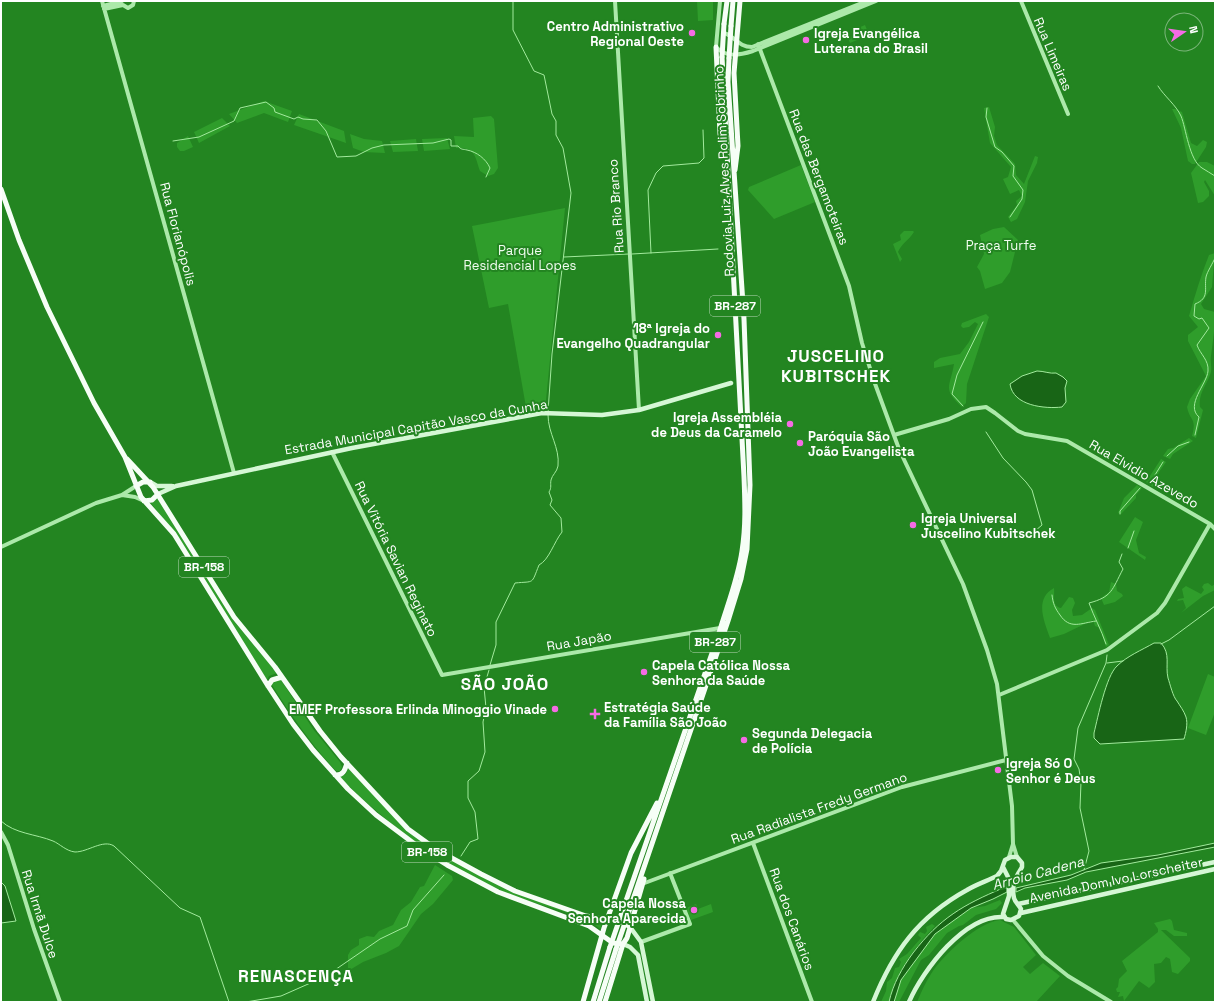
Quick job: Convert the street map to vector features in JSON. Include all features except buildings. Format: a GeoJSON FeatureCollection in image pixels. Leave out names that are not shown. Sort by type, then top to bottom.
{"type":"FeatureCollection","features":[{"type":"Feature","properties":{"kind":"highway","name":"Rodovia Luiz Alves Rolim Sobrinho"},"geometry":{"type":"LineString","coordinates":[[593,1002],[662,793],[720,628],[740,561],[745,518],[722,57],[726,1]]}},
{"type":"Feature","properties":{"kind":"highway","name":"Rodovia Luiz Alves Rolim Sobrinho"},"geometry":{"type":"LineString","coordinates":[[599,1002],[737,594],[745,562],[749,534],[750,485],[744,335],[728,82],[733,1]]}},
{"type":"Feature","properties":{"kind":"highway","name":"BR-287"},"geometry":{"type":"LineString","coordinates":[[734,172],[738,146],[734,73],[740,1]]}},
{"type":"Feature","properties":{"kind":"highway","name":"BR-287"},"geometry":{"type":"LineString","coordinates":[[716,47],[720,134],[728,169]]}},
{"type":"Feature","properties":{"kind":"highway","name":"BR-158"},"geometry":{"type":"LineString","coordinates":[[1,189],[21,244],[47,307],[94,402],[125,457],[136,486],[144,501],[174,534],[268,686],[302,736],[335,775],[385,822],[447,865],[498,892],[589,926],[602,937]]}},
{"type":"Feature","properties":{"kind":"highway","name":"BR-158"},"geometry":{"type":"LineString","coordinates":[[125,457],[150,482],[234,617],[282,677],[306,712],[347,763],[408,828],[437,850],[515,891],[586,916],[622,922],[630,926]]}},
{"type":"Feature","properties":{"kind":"highway"},"geometry":{"type":"LineString","coordinates":[[136,486],[143,482],[150,482]]}},
{"type":"Feature","properties":{"kind":"highway"},"geometry":{"type":"LineString","coordinates":[[144,501],[152,500],[158,494]]}},
{"type":"Feature","properties":{"kind":"highway"},"geometry":{"type":"LineString","coordinates":[[268,686],[272,680],[282,677]]}},
{"type":"Feature","properties":{"kind":"highway"},"geometry":{"type":"LineString","coordinates":[[335,775],[344,772],[347,763]]}},
{"type":"Feature","properties":{"kind":"highway","name":"BR-287"},"geometry":{"type":"LineString","coordinates":[[630,926],[667,807],[670,791]]}},
{"type":"Feature","properties":{"kind":"highway","name":"BR-287"},"geometry":{"type":"LineString","coordinates":[[602,937],[631,853],[662,793]]}},
{"type":"Feature","properties":{"kind":"highway"},"geometry":{"type":"LineString","coordinates":[[605,1002],[630,926]]}},
{"type":"Feature","properties":{"kind":"highway"},"geometry":{"type":"LineString","coordinates":[[584,1002],[602,937],[613,943],[623,944]]}},
{"type":"Feature","properties":{"kind":"main road","name":"Estrada Municipal Capitão Vasco da Cunha"},"geometry":{"type":"LineString","coordinates":[[158,494],[176,486],[332,452],[542,413],[602,415],[639,410],[731,383]]}},
{"type":"Feature","properties":{"kind":"main road","name":"Estrada Municipal Capitão Vasco da Cunha"},"geometry":{"type":"LineString","coordinates":[[150,482],[157,486],[176,486]]}},
{"type":"Feature","properties":{"kind":"main road"},"geometry":{"type":"LineString","coordinates":[[873,1002],[895,956],[903,943],[922,922],[949,900],[997,876],[1003,867],[1003,863],[1009,858],[1017,857],[1021,860],[1022,865],[1012,884],[1012,896],[1002,913],[1004,917]]}},
{"type":"Feature","properties":{"kind":"main road","name":"Avenida Dom Ivo Lorscheiter"},"geometry":{"type":"LineString","coordinates":[[1017,903],[1215,862]]}},
{"type":"Feature","properties":{"kind":"main road"},"geometry":{"type":"LineString","coordinates":[[1003,867],[1012,884]]}},
{"type":"Feature","properties":{"kind":"main road","name":"Avenida Dom Ivo Lorscheiter"},"geometry":{"type":"LineString","coordinates":[[1020,914],[1215,869]]}},
{"type":"Feature","properties":{"kind":"main road"},"geometry":{"type":"LineString","coordinates":[[1007,873],[1017,873]]}},
{"type":"Feature","properties":{"kind":"main road"},"geometry":{"type":"LineString","coordinates":[[909,1002],[924,973],[954,940],[986,920],[1004,917],[1013,920],[1020,914],[1017,903],[1012,896]]}},
{"type":"Feature","properties":{"kind":"main road"},"geometry":{"type":"LineString","coordinates":[[1007,904],[1017,903]]}},
{"type":"Feature","properties":{"kind":"main road"},"geometry":{"type":"LineString","coordinates":[[630,926],[641,942],[652,1002]]}},
{"type":"Feature","properties":{"kind":"main road"},"geometry":{"type":"LineString","coordinates":[[623,944],[630,947],[638,955],[647,1002]]}},
{"type":"Feature","properties":{"kind":"street","name":"Rua Rio Branco"},"geometry":{"type":"LineString","coordinates":[[615,1],[639,410]]}},
{"type":"Feature","properties":{"kind":"street","name":"Rodovia Luiz Alves Rolim Sobrinho"},"geometry":{"type":"LineString","coordinates":[[716,47],[720,1]]}},
{"type":"Feature","properties":{"kind":"street"},"geometry":{"type":"LineString","coordinates":[[717,23],[724,32],[731,35],[736,42],[745,47],[759,46],[867,1]]}},
{"type":"Feature","properties":{"kind":"street"},"geometry":{"type":"LineString","coordinates":[[716,47],[720,51],[736,55],[876,1]]}},
{"type":"Feature","properties":{"kind":"street","name":"Rua Limeiras"},"geometry":{"type":"LineString","coordinates":[[1021,1],[1068,114]]}},
{"type":"Feature","properties":{"kind":"street"},"geometry":{"type":"LineString","coordinates":[[103,5],[122,2],[128,8],[135,2]]}},
{"type":"Feature","properties":{"kind":"street","name":"Rua Florianópolis"},"geometry":{"type":"LineString","coordinates":[[103,5],[234,473]]}},
{"type":"Feature","properties":{"kind":"street"},"geometry":{"type":"LineString","coordinates":[[716,38],[724,32]]}},
{"type":"Feature","properties":{"kind":"street","name":"Rua das Bergamoteiras"},"geometry":{"type":"LineString","coordinates":[[759,46],[849,286],[867,362],[894,435],[968,595],[992,664],[999,695],[1012,806],[1013,844]]}},
{"type":"Feature","properties":{"kind":"street","name":"Rua Elvidio Azevedo"},"geometry":{"type":"LineString","coordinates":[[894,435],[943,421],[971,409],[981,407],[990,409],[1018,432],[1039,438],[1062,439],[1210,524],[1215,529]]}},
{"type":"Feature","properties":{"kind":"street","name":"Rua Vitória Savian Reginato"},"geometry":{"type":"LineString","coordinates":[[332,452],[442,675]]}},
{"type":"Feature","properties":{"kind":"street"},"geometry":{"type":"LineString","coordinates":[[1,547],[96,503],[122,495],[136,486]]}},
{"type":"Feature","properties":{"kind":"street"},"geometry":{"type":"LineString","coordinates":[[122,495],[135,497],[144,501]]}},
{"type":"Feature","properties":{"kind":"street"},"geometry":{"type":"LineString","coordinates":[[999,695],[1108,650],[1154,616],[1165,603],[1210,524]]}},
{"type":"Feature","properties":{"kind":"street","name":"Rua Japão"},"geometry":{"type":"LineString","coordinates":[[442,675],[720,628]]}},
{"type":"Feature","properties":{"kind":"street","name":"Rua Radialista Fredy Germano"},"geometry":{"type":"LineString","coordinates":[[642,884],[902,786],[1006,760]]}},
{"type":"Feature","properties":{"kind":"street","name":"Rua Irmã Dulce"},"geometry":{"type":"LineString","coordinates":[[1,832],[8,845],[34,929],[60,1002]]}},
{"type":"Feature","properties":{"kind":"street","name":"Rua dos Canários"},"geometry":{"type":"LineString","coordinates":[[753,842],[812,1002]]}},
{"type":"Feature","properties":{"kind":"street"},"geometry":{"type":"LineString","coordinates":[[1013,844],[1017,857]]}},
{"type":"Feature","properties":{"kind":"street"},"geometry":{"type":"LineString","coordinates":[[1009,858],[1013,844]]}},
{"type":"Feature","properties":{"kind":"street"},"geometry":{"type":"LineString","coordinates":[[641,942],[690,924],[670,873]]}},
{"type":"Feature","properties":{"kind":"street"},"geometry":{"type":"LineString","coordinates":[[1020,914],[1020,927]]}},
{"type":"Feature","properties":{"kind":"street"},"geometry":{"type":"LineString","coordinates":[[1013,920],[1043,956],[1068,976],[1111,1002]]}},
{"type":"Feature","properties":{"kind":"green space"},"geometry":{"type":"Polygon","coordinates":[[[697,1],[713,1],[713,20],[698,21],[697,1]]]}},
{"type":"Feature","properties":{"kind":"green space"},"geometry":{"type":"Polygon","coordinates":[[[865,25],[869,35],[850,43],[848,38],[853,36],[851,31],[865,25]]]}},
{"type":"Feature","properties":{"kind":"green space"},"geometry":{"type":"Polygon","coordinates":[[[264,101],[292,111],[288,122],[264,113],[237,123],[229,114],[264,101]]]}},
{"type":"Feature","properties":{"kind":"green space"},"geometry":{"type":"Polygon","coordinates":[[[989,107],[995,127],[994,136],[997,145],[1015,164],[1016,175],[1024,184],[1035,156],[1038,157],[1037,163],[1028,181],[1025,202],[1017,219],[1011,222],[1008,217],[1017,205],[1016,201],[1022,196],[1019,190],[1010,194],[1003,179],[1008,177],[1011,167],[990,143],[984,108],[989,107]]]}},
{"type":"Feature","properties":{"kind":"green space"},"geometry":{"type":"Polygon","coordinates":[[[1172,109],[1182,112],[1191,143],[1197,146],[1203,140],[1207,142],[1206,147],[1195,164],[1188,161],[1181,128],[1172,109]]]}},
{"type":"Feature","properties":{"kind":"green space"},"geometry":{"type":"Polygon","coordinates":[[[299,114],[344,131],[346,143],[294,125],[299,114]]]}},
{"type":"Feature","properties":{"kind":"green space"},"geometry":{"type":"Polygon","coordinates":[[[491,116],[494,119],[498,168],[494,174],[488,176],[480,171],[474,154],[471,151],[463,148],[456,148],[454,136],[474,137],[473,118],[491,116]]]}},
{"type":"Feature","properties":{"kind":"green space"},"geometry":{"type":"Polygon","coordinates":[[[222,118],[230,126],[199,143],[194,132],[222,118]]]}},
{"type":"Feature","properties":{"kind":"green space"},"geometry":{"type":"Polygon","coordinates":[[[350,134],[364,139],[382,141],[385,153],[364,152],[353,148],[350,134]]]}},
{"type":"Feature","properties":{"kind":"green space"},"geometry":{"type":"Polygon","coordinates":[[[188,136],[193,147],[180,151],[177,147],[177,143],[188,136]]]}},
{"type":"Feature","properties":{"kind":"green space"},"geometry":{"type":"Polygon","coordinates":[[[447,138],[450,149],[424,151],[422,139],[447,138]]]}},
{"type":"Feature","properties":{"kind":"green space"},"geometry":{"type":"Polygon","coordinates":[[[416,139],[418,151],[393,152],[390,141],[416,139]]]}},
{"type":"Feature","properties":{"kind":"green space"},"geometry":{"type":"Polygon","coordinates":[[[1199,162],[1207,162],[1215,166],[1215,196],[1205,180],[1204,182],[1209,191],[1209,196],[1203,202],[1198,203],[1191,173],[1199,162]]]}},
{"type":"Feature","properties":{"kind":"green space"},"geometry":{"type":"Polygon","coordinates":[[[801,165],[815,202],[774,219],[748,190],[749,187],[801,165]]]}},
{"type":"Feature","properties":{"kind":"green space","name":"Parque Residencial Lopes"},"geometry":{"type":"Polygon","coordinates":[[[565,208],[545,410],[527,413],[508,304],[489,308],[472,226],[565,208]]]}},
{"type":"Feature","properties":{"kind":"green space","name":"Praça Turfe"},"geometry":{"type":"Polygon","coordinates":[[[1004,227],[1018,240],[1010,272],[1002,283],[985,289],[980,271],[977,267],[984,254],[980,235],[993,229],[1004,227]]]}},
{"type":"Feature","properties":{"kind":"green space"},"geometry":{"type":"Polygon","coordinates":[[[904,231],[914,232],[898,252],[902,259],[900,262],[893,244],[901,240],[900,235],[904,231]]]}},
{"type":"Feature","properties":{"kind":"green space"},"geometry":{"type":"Polygon","coordinates":[[[1215,253],[1212,287],[1201,304],[1204,309],[1215,312],[1215,318],[1211,372],[1200,397],[1200,407],[1203,410],[1196,438],[1192,436],[1194,426],[1187,407],[1190,399],[1206,376],[1188,341],[1188,335],[1198,327],[1189,316],[1209,255],[1215,253]]]}},
{"type":"Feature","properties":{"kind":"green space"},"geometry":{"type":"Polygon","coordinates":[[[986,314],[989,317],[967,384],[966,403],[962,407],[952,396],[949,387],[954,364],[934,368],[934,362],[940,358],[960,354],[969,342],[978,324],[975,322],[969,327],[963,328],[961,326],[962,323],[986,314]]]}},
{"type":"Feature","properties":{"kind":"green space"},"geometry":{"type":"Polygon","coordinates":[[[1189,438],[1193,441],[1173,454],[1170,459],[1163,456],[1168,449],[1173,448],[1189,438]]]}},
{"type":"Feature","properties":{"kind":"green space"},"geometry":{"type":"Polygon","coordinates":[[[1161,459],[1166,462],[1159,472],[1153,487],[1146,482],[1161,459]]]}},
{"type":"Feature","properties":{"kind":"green space"},"geometry":{"type":"Polygon","coordinates":[[[1137,485],[1142,488],[1136,495],[1136,498],[1121,514],[1118,513],[1124,498],[1137,485]]]}},
{"type":"Feature","properties":{"kind":"green space"},"geometry":{"type":"Polygon","coordinates":[[[157,498],[233,620],[277,673],[269,676],[267,680],[184,547],[151,503],[157,498]]]}},
{"type":"Feature","properties":{"kind":"green space"},"geometry":{"type":"Polygon","coordinates":[[[1135,517],[1143,522],[1136,540],[1139,553],[1146,557],[1145,560],[1119,542],[1135,517]]]}},
{"type":"Feature","properties":{"kind":"green space"},"geometry":{"type":"Polygon","coordinates":[[[1111,582],[1116,584],[1117,591],[1123,596],[1115,602],[1104,605],[1101,598],[1109,592],[1111,582]]]}},
{"type":"Feature","properties":{"kind":"green space"},"geometry":{"type":"Polygon","coordinates":[[[1208,583],[1212,586],[1215,584],[1215,590],[1203,596],[1181,613],[1186,608],[1183,600],[1177,601],[1178,599],[1184,598],[1182,589],[1186,586],[1201,594],[1204,590],[1202,587],[1204,584],[1208,583]]]}},
{"type":"Feature","properties":{"kind":"green space"},"geometry":{"type":"Polygon","coordinates":[[[1054,588],[1054,600],[1058,607],[1061,608],[1069,597],[1073,598],[1075,603],[1072,610],[1073,616],[1082,615],[1092,608],[1095,610],[1109,645],[1106,647],[1100,628],[1095,626],[1093,620],[1064,634],[1050,638],[1043,618],[1042,604],[1044,598],[1054,588]]]}},
{"type":"Feature","properties":{"kind":"green space"},"geometry":{"type":"Polygon","coordinates":[[[1208,674],[1215,677],[1215,712],[1206,735],[1188,728],[1208,674]]]}},
{"type":"Feature","properties":{"kind":"green space"},"geometry":{"type":"Polygon","coordinates":[[[278,679],[281,680],[313,729],[340,762],[342,767],[340,771],[336,771],[327,761],[286,707],[272,685],[272,682],[278,679]]]}},
{"type":"Feature","properties":{"kind":"green space"},"geometry":{"type":"Polygon","coordinates":[[[348,768],[401,823],[442,855],[500,885],[584,917],[603,922],[600,929],[592,923],[569,913],[506,893],[438,857],[397,828],[358,795],[340,777],[346,774],[348,768]]]}},
{"type":"Feature","properties":{"kind":"green space"},"geometry":{"type":"Polygon","coordinates":[[[435,865],[452,876],[453,880],[433,904],[421,914],[399,946],[363,962],[348,971],[348,955],[351,950],[359,945],[359,939],[367,936],[374,937],[379,931],[393,925],[401,910],[411,902],[420,887],[424,886],[435,865]]]}},
{"type":"Feature","properties":{"kind":"green space"},"geometry":{"type":"Polygon","coordinates":[[[1000,900],[1002,903],[996,909],[976,915],[963,925],[947,933],[929,955],[921,960],[899,1002],[894,1002],[901,980],[935,934],[971,908],[985,906],[1000,900]]]}},
{"type":"Feature","properties":{"kind":"green space"},"geometry":{"type":"Polygon","coordinates":[[[696,904],[698,909],[711,904],[713,912],[691,920],[686,908],[696,904]]]}},
{"type":"Feature","properties":{"kind":"green space"},"geometry":{"type":"Polygon","coordinates":[[[1170,919],[1174,930],[1187,933],[1187,936],[1174,936],[1166,930],[1161,930],[1190,958],[1190,961],[1178,974],[1172,972],[1170,959],[1166,957],[1161,963],[1154,964],[1155,982],[1149,988],[1139,981],[1124,1001],[1123,996],[1118,997],[1120,992],[1117,992],[1116,989],[1118,987],[1119,979],[1127,971],[1122,961],[1158,932],[1158,929],[1154,923],[1170,919]]]}},
{"type":"Feature","properties":{"kind":"green space"},"geometry":{"type":"Polygon","coordinates":[[[1000,920],[1014,927],[1036,955],[1023,967],[1030,974],[1043,963],[1060,976],[1036,1002],[917,1002],[925,984],[943,958],[971,933],[991,922],[1000,920]]]}},
{"type":"Feature","properties":{"kind":"green space"},"geometry":{"type":"Polygon","coordinates":[[[932,924],[935,926],[913,952],[901,971],[889,1002],[881,1002],[886,991],[887,982],[892,978],[895,968],[899,967],[901,962],[899,959],[907,954],[921,938],[918,935],[920,932],[925,934],[927,931],[926,927],[932,924]]]}},
{"type":"Feature","properties":{"kind":"shaded area"},"geometry":{"type":"Polygon","coordinates":[[[1037,371],[1056,373],[1067,381],[1065,388],[1066,402],[1062,407],[1047,407],[1031,404],[1017,397],[1012,391],[1010,384],[1022,376],[1037,371]]]}},
{"type":"Feature","properties":{"kind":"shaded area"},"geometry":{"type":"Polygon","coordinates":[[[1154,643],[1161,643],[1166,651],[1168,678],[1174,697],[1187,720],[1184,739],[1100,744],[1094,738],[1094,733],[1109,678],[1117,666],[1125,659],[1154,643]]]}},
{"type":"Feature","properties":{"kind":"shaded area","name":"Arroio Cadena"},"geometry":{"type":"Polygon","coordinates":[[[1215,843],[1215,847],[1086,872],[1067,880],[1025,888],[1016,892],[1016,888],[1071,875],[1101,863],[1158,855],[1215,843]]]}},
{"type":"Feature","properties":{"kind":"shaded area"},"geometry":{"type":"Polygon","coordinates":[[[1,882],[5,886],[16,921],[1,923],[1,882]]]}},
{"type":"Feature","properties":{"kind":"shaded area","name":"Arroio Cadena"},"geometry":{"type":"Polygon","coordinates":[[[1003,888],[1007,888],[1007,892],[971,908],[935,934],[901,980],[894,1002],[889,1002],[895,983],[905,964],[933,930],[964,907],[1003,888]]]}},
{"type":"Feature","properties":{"kind":"waterway"},"geometry":{"type":"LineString","coordinates":[[513,1],[513,30],[534,71],[544,75],[552,114],[556,121],[556,135],[563,148],[571,193],[552,354],[548,412]]}},
{"type":"Feature","properties":{"kind":"waterway"},"geometry":{"type":"LineString","coordinates":[[1158,86],[1181,116],[1194,158],[1198,164],[1215,176]]}},
{"type":"Feature","properties":{"kind":"waterway"},"geometry":{"type":"LineString","coordinates":[[173,141],[199,137],[234,121],[240,108],[266,102],[274,108],[275,112],[294,119],[298,117],[317,120],[326,131],[337,157],[356,156],[372,148],[384,145],[433,143],[449,139],[451,140],[451,146],[458,146],[461,149],[471,151],[484,159],[490,168],[486,177]]}},
{"type":"Feature","properties":{"kind":"waterway"},"geometry":{"type":"LineString","coordinates":[[987,108],[986,117],[995,147],[1002,152],[1014,166],[1013,176],[1023,190],[1022,199],[1010,217]]}},
{"type":"Feature","properties":{"kind":"waterway"},"geometry":{"type":"LineString","coordinates":[[651,253],[648,190],[656,173],[663,166],[699,163],[704,158],[703,130]]}},
{"type":"Feature","properties":{"kind":"waterway"},"geometry":{"type":"LineString","coordinates":[[632,254],[718,249]]}},
{"type":"Feature","properties":{"kind":"waterway"},"geometry":{"type":"LineString","coordinates":[[564,257],[629,254]]}},
{"type":"Feature","properties":{"kind":"waterway"},"geometry":{"type":"LineString","coordinates":[[1195,435],[1199,417],[1195,412],[1195,401],[1208,371],[1206,360],[1197,345],[1209,328],[1202,318],[1199,319],[1194,316],[1195,304],[1200,302],[1205,296],[1206,277],[1215,258]]}},
{"type":"Feature","properties":{"kind":"waterway"},"geometry":{"type":"LineString","coordinates":[[963,406],[952,394],[957,375],[983,322]]}},
{"type":"Feature","properties":{"kind":"waterway"},"geometry":{"type":"LineString","coordinates":[[490,665],[496,645],[496,622],[515,583],[532,581],[539,565],[543,563],[549,555],[562,532],[561,518],[550,505],[552,500],[549,492],[551,480],[558,466],[558,459],[548,415]]}},
{"type":"Feature","properties":{"kind":"waterway"},"geometry":{"type":"LineString","coordinates":[[986,432],[1003,458],[1032,490],[1042,525],[1035,531]]}},
{"type":"Feature","properties":{"kind":"waterway"},"geometry":{"type":"LineString","coordinates":[[1167,456],[1178,446],[1189,442]]}},
{"type":"Feature","properties":{"kind":"waterway"},"geometry":{"type":"LineString","coordinates":[[1150,483],[1163,462]]}},
{"type":"Feature","properties":{"kind":"waterway"},"geometry":{"type":"LineString","coordinates":[[1120,514],[1120,511],[1140,488]]}},
{"type":"Feature","properties":{"kind":"waterway"},"geometry":{"type":"LineString","coordinates":[[1128,548],[1134,531]]}},
{"type":"Feature","properties":{"kind":"waterway"},"geometry":{"type":"LineString","coordinates":[[1106,644],[1089,603],[1097,601],[1110,592],[1123,569],[1119,562],[1122,554]]}},
{"type":"Feature","properties":{"kind":"waterway"},"geometry":{"type":"LineString","coordinates":[[1052,595],[1057,610],[1068,623],[1081,624],[1096,621]]}},
{"type":"Feature","properties":{"kind":"waterway"},"geometry":{"type":"LineString","coordinates":[[1161,644],[1169,640],[1215,606]]}},
{"type":"Feature","properties":{"kind":"waterway"},"geometry":{"type":"LineString","coordinates":[[1084,870],[1089,851],[1080,808],[1081,782],[1079,769],[1074,759],[1078,728],[1106,663],[1107,655]]}},
{"type":"Feature","properties":{"kind":"waterway"},"geometry":{"type":"LineString","coordinates":[[1107,663],[1123,661]]}},
{"type":"Feature","properties":{"kind":"waterway"},"geometry":{"type":"LineString","coordinates":[[461,856],[470,842],[478,839],[475,812],[468,798],[468,781],[479,771],[485,752],[483,722],[486,708],[484,687],[489,670]]}},
{"type":"Feature","properties":{"kind":"waterway"},"geometry":{"type":"LineString","coordinates":[[1,821],[13,829],[53,841],[66,849],[75,852],[105,844],[114,846],[180,908],[200,917],[229,1002]]}},
{"type":"Feature","properties":{"kind":"waterway"},"geometry":{"type":"LineString","coordinates":[[246,1002],[281,996],[315,981],[329,974],[380,939],[407,926],[413,910],[444,875]]}},
{"type":"Feature","properties":{"kind":"place","name":"Centro Administrativo Regional Oeste"},"geometry":{"type":"Point","coordinates":[692,33]}},
{"type":"Feature","properties":{"kind":"place","name":"Igreja Evangélica Luterana do Brasil"},"geometry":{"type":"Point","coordinates":[806,40]}},
{"type":"Feature","properties":{"kind":"place","name":"18ª Igreja do Evangelho Quadrangular"},"geometry":{"type":"Point","coordinates":[718,335]}},
{"type":"Feature","properties":{"kind":"place","name":"Igreja Assembléia de Deus da Caramelo"},"geometry":{"type":"Point","coordinates":[790,424]}},
{"type":"Feature","properties":{"kind":"place","name":"Paróquia São João Evangelista"},"geometry":{"type":"Point","coordinates":[800,443]}},
{"type":"Feature","properties":{"kind":"place","name":"Igreja Universal Juscelino Kubitschek"},"geometry":{"type":"Point","coordinates":[913,525]}},
{"type":"Feature","properties":{"kind":"place","name":"Capela Católica Nossa Senhora da Saúde"},"geometry":{"type":"Point","coordinates":[644,672]}},
{"type":"Feature","properties":{"kind":"place","name":"EMEF Professora Erlinda Minoggio Vinade"},"geometry":{"type":"Point","coordinates":[555,709]}},
{"type":"Feature","properties":{"kind":"place","name":"Estratégia Saúde da Família São João"},"geometry":{"type":"Point","coordinates":[595,714]}},
{"type":"Feature","properties":{"kind":"place","name":"Segunda Delegacia de Polícia"},"geometry":{"type":"Point","coordinates":[744,740]}},
{"type":"Feature","properties":{"kind":"place","name":"Igreja Só O Senhor é Deus"},"geometry":{"type":"Point","coordinates":[998,770]}},
{"type":"Feature","properties":{"kind":"place","name":"Capela Nossa Senhora Aparecida"},"geometry":{"type":"Point","coordinates":[694,910]}},
{"type":"Feature","properties":{"kind":"district","name":"JUSCELINO KUBITSCHEK"},"geometry":{"type":"Point","coordinates":[836,366]}},
{"type":"Feature","properties":{"kind":"district","name":"SÃO JOÃO"},"geometry":{"type":"Point","coordinates":[505,684]}},
{"type":"Feature","properties":{"kind":"district","name":"RENASCENÇA"},"geometry":{"type":"Point","coordinates":[296,976]}}]}
